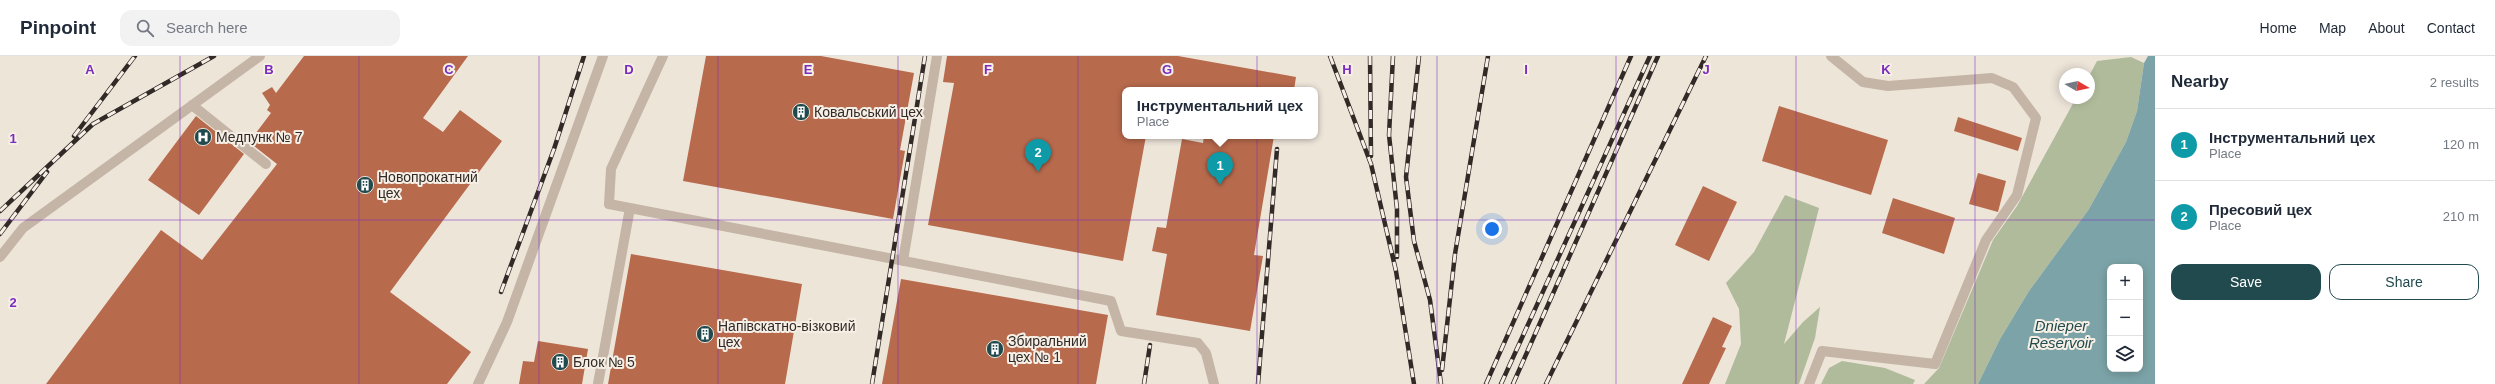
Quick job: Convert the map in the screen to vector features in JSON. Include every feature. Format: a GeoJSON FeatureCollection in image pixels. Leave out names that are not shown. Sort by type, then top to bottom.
{"type":"FeatureCollection","features":[{"type":"Feature","properties":{"kind":"lane"},"geometry":{"type":"LineString","coordinates":[[0,257],[23,228],[260,56]]}},
{"type":"Feature","properties":{"kind":"lane"},"geometry":{"type":"LineString","coordinates":[[478,384],[507,322],[603,56]]}},
{"type":"Feature","properties":{"kind":"lane"},"geometry":{"type":"LineString","coordinates":[[663,56],[611,169],[609,204],[1111,301],[1121,331],[1198,343],[1206,353],[1214,384]]}},
{"type":"Feature","properties":{"kind":"lane"},"geometry":{"type":"LineString","coordinates":[[903,260],[937,56]]}},
{"type":"Feature","properties":{"kind":"lane"},"geometry":{"type":"LineString","coordinates":[[1809,384],[1822,351],[1935,364],[1986,240],[2017,195],[2036,118],[2013,86],[1992,78],[1888,86],[1863,82],[1831,56]]}},
{"type":"Feature","properties":{"kind":"lane"},"geometry":{"type":"LineString","coordinates":[[192,105],[266,164]]}},
{"type":"Feature","properties":{"kind":"lane"},"geometry":{"type":"LineString","coordinates":[[598,384],[630,208]]}},
{"type":"Feature","properties":{"kind":"green space"},"geometry":{"type":"Polygon","coordinates":[[[2131,57],[2144,63],[2137,111],[2126,142],[2089,209],[2029,291],[2000,339],[1978,384],[1924,384],[1939,368],[1993,240],[2017,206],[2073,104],[2095,104],[2095,68],[2093,68],[2097,61],[2131,57]]]}},
{"type":"Feature","properties":{"kind":"green space"},"geometry":{"type":"Polygon","coordinates":[[[1785,195],[1819,208],[1784,344],[1803,322],[1820,307],[1815,338],[1799,384],[1725,384],[1741,344],[1739,309],[1726,283],[1754,252],[1785,195]]]}},
{"type":"Feature","properties":{"kind":"green space"},"geometry":{"type":"Polygon","coordinates":[[[1842,361],[1885,368],[1915,380],[1913,384],[1821,384],[1829,368],[1842,361]]]}},
{"type":"Feature","properties":{"kind":"water","name":"Dnieper Reservoir"},"geometry":{"type":"Polygon","coordinates":[[[2148,56],[2155,56],[2155,384],[1978,384],[2000,339],[2029,291],[2089,209],[2126,142],[2137,111],[2144,63],[2148,56]]]}},
{"type":"Feature","properties":{"kind":"building","name":"Новопрокатний цех"},"geometry":{"type":"Polygon","coordinates":[[[304,56],[468,56],[423,118],[443,132],[460,110],[502,141],[390,292],[471,352],[447,384],[46,384],[161,230],[202,260],[277,164],[249,142],[271,113],[267,110],[270,105],[262,93],[272,87],[276,93],[304,56]]]}},
{"type":"Feature","properties":{"kind":"building","name":"Ковальський цех"},"geometry":{"type":"Polygon","coordinates":[[[706,56],[821,56],[914,73],[900,150],[905,151],[893,219],[683,181],[706,56]]]}},
{"type":"Feature","properties":{"kind":"building"},"geometry":{"type":"Polygon","coordinates":[[[947,56],[1178,56],[1296,77],[1294,87],[1122,87],[1122,139],[1145,139],[1123,261],[928,225],[954,83],[943,82],[947,56]]]}},
{"type":"Feature","properties":{"kind":"building"},"geometry":{"type":"Polygon","coordinates":[[[1779,106],[1888,140],[1871,195],[1762,161],[1779,106]]]}},
{"type":"Feature","properties":{"kind":"building"},"geometry":{"type":"Polygon","coordinates":[[[196,116],[244,154],[199,215],[148,180],[196,116]]]}},
{"type":"Feature","properties":{"kind":"building"},"geometry":{"type":"Polygon","coordinates":[[[1958,117],[2022,138],[2018,151],[1954,131],[1958,117]]]}},
{"type":"Feature","properties":{"kind":"building"},"geometry":{"type":"Polygon","coordinates":[[[1182,139],[1203,143],[1204,139],[1273,139],[1254,255],[1263,256],[1250,331],[1156,315],[1167,254],[1152,251],[1157,227],[1166,228],[1182,139]]]}},
{"type":"Feature","properties":{"kind":"building"},"geometry":{"type":"Polygon","coordinates":[[[1978,173],[2006,181],[1998,212],[1969,204],[1978,173]]]}},
{"type":"Feature","properties":{"kind":"building"},"geometry":{"type":"Polygon","coordinates":[[[1703,186],[1737,202],[1709,261],[1675,245],[1703,186]]]}},
{"type":"Feature","properties":{"kind":"building"},"geometry":{"type":"Polygon","coordinates":[[[1893,198],[1955,218],[1944,254],[1882,233],[1893,198]]]}},
{"type":"Feature","properties":{"kind":"building","name":"Напівскатно-візковий цех"},"geometry":{"type":"Polygon","coordinates":[[[631,254],[802,284],[785,384],[608,384],[631,254]]]}},
{"type":"Feature","properties":{"kind":"building","name":"Збиральний цех № 1"},"geometry":{"type":"Polygon","coordinates":[[[901,279],[1108,315],[1096,384],[882,384],[901,279]]]}},
{"type":"Feature","properties":{"kind":"building"},"geometry":{"type":"Polygon","coordinates":[[[1713,317],[1732,326],[1722,347],[1726,348],[1709,384],[1682,384],[1713,317]]]}},
{"type":"Feature","properties":{"kind":"building","name":"Блок № 5"},"geometry":{"type":"Polygon","coordinates":[[[538,341],[588,349],[582,384],[519,384],[523,361],[534,362],[538,341]]]}},
{"type":"Feature","properties":{"kind":"railway"},"geometry":{"type":"LineString","coordinates":[[74,136],[135,56]]}},
{"type":"Feature","properties":{"kind":"railway"},"geometry":{"type":"LineString","coordinates":[[0,211],[93,124],[214,56]]}},
{"type":"Feature","properties":{"kind":"railway"},"geometry":{"type":"LineString","coordinates":[[501,292],[554,149],[584,56]]}},
{"type":"Feature","properties":{"kind":"railway"},"geometry":{"type":"LineString","coordinates":[[872,384],[925,56]]}},
{"type":"Feature","properties":{"kind":"railway"},"geometry":{"type":"LineString","coordinates":[[1330,56],[1371,164],[1396,271],[1414,384]]}},
{"type":"Feature","properties":{"kind":"railway"},"geometry":{"type":"LineString","coordinates":[[1370,56],[1371,156]]}},
{"type":"Feature","properties":{"kind":"railway"},"geometry":{"type":"LineString","coordinates":[[1393,56],[1389,135],[1397,209],[1397,257]]}},
{"type":"Feature","properties":{"kind":"railway"},"geometry":{"type":"LineString","coordinates":[[1419,56],[1406,177],[1414,241],[1430,300],[1441,384]]}},
{"type":"Feature","properties":{"kind":"railway"},"geometry":{"type":"LineString","coordinates":[[1442,370],[1455,254],[1488,56]]}},
{"type":"Feature","properties":{"kind":"railway"},"geometry":{"type":"LineString","coordinates":[[1486,384],[1631,56]]}},
{"type":"Feature","properties":{"kind":"railway"},"geometry":{"type":"LineString","coordinates":[[1501,384],[1650,56]]}},
{"type":"Feature","properties":{"kind":"railway"},"geometry":{"type":"LineString","coordinates":[[1513,384],[1658,56]]}},
{"type":"Feature","properties":{"kind":"railway"},"geometry":{"type":"LineString","coordinates":[[1546,384],[1706,56]]}},
{"type":"Feature","properties":{"kind":"railway"},"geometry":{"type":"LineString","coordinates":[[1258,384],[1277,149]]}},
{"type":"Feature","properties":{"kind":"railway"},"geometry":{"type":"LineString","coordinates":[[0,234],[47,172]]}},
{"type":"Feature","properties":{"kind":"railway"},"geometry":{"type":"LineString","coordinates":[[1144,384],[1150,345]]}},
{"type":"Feature","properties":{"kind":"place","name":"Ковальський цех"},"geometry":{"type":"Point","coordinates":[801,112]}},
{"type":"Feature","properties":{"kind":"place","name":"Медпунк № 7"},"geometry":{"type":"Point","coordinates":[203,137]}},
{"type":"Feature","properties":{"kind":"place","name":"Пресовий цех"},"geometry":{"type":"Point","coordinates":[1038,172]}},
{"type":"Feature","properties":{"kind":"place","name":"Новопрокатний цех"},"geometry":{"type":"Point","coordinates":[365,185]}},
{"type":"Feature","properties":{"kind":"place","name":"Інструментальний цех"},"geometry":{"type":"Point","coordinates":[1220,185]}},
{"type":"Feature","properties":{"kind":"place","name":"Напівскатно-візковий цех"},"geometry":{"type":"Point","coordinates":[705,334]}},
{"type":"Feature","properties":{"kind":"place","name":"Збиральний цех № 1"},"geometry":{"type":"Point","coordinates":[995,349]}},
{"type":"Feature","properties":{"kind":"place","name":"Блок № 5"},"geometry":{"type":"Point","coordinates":[560,362]}}]}
